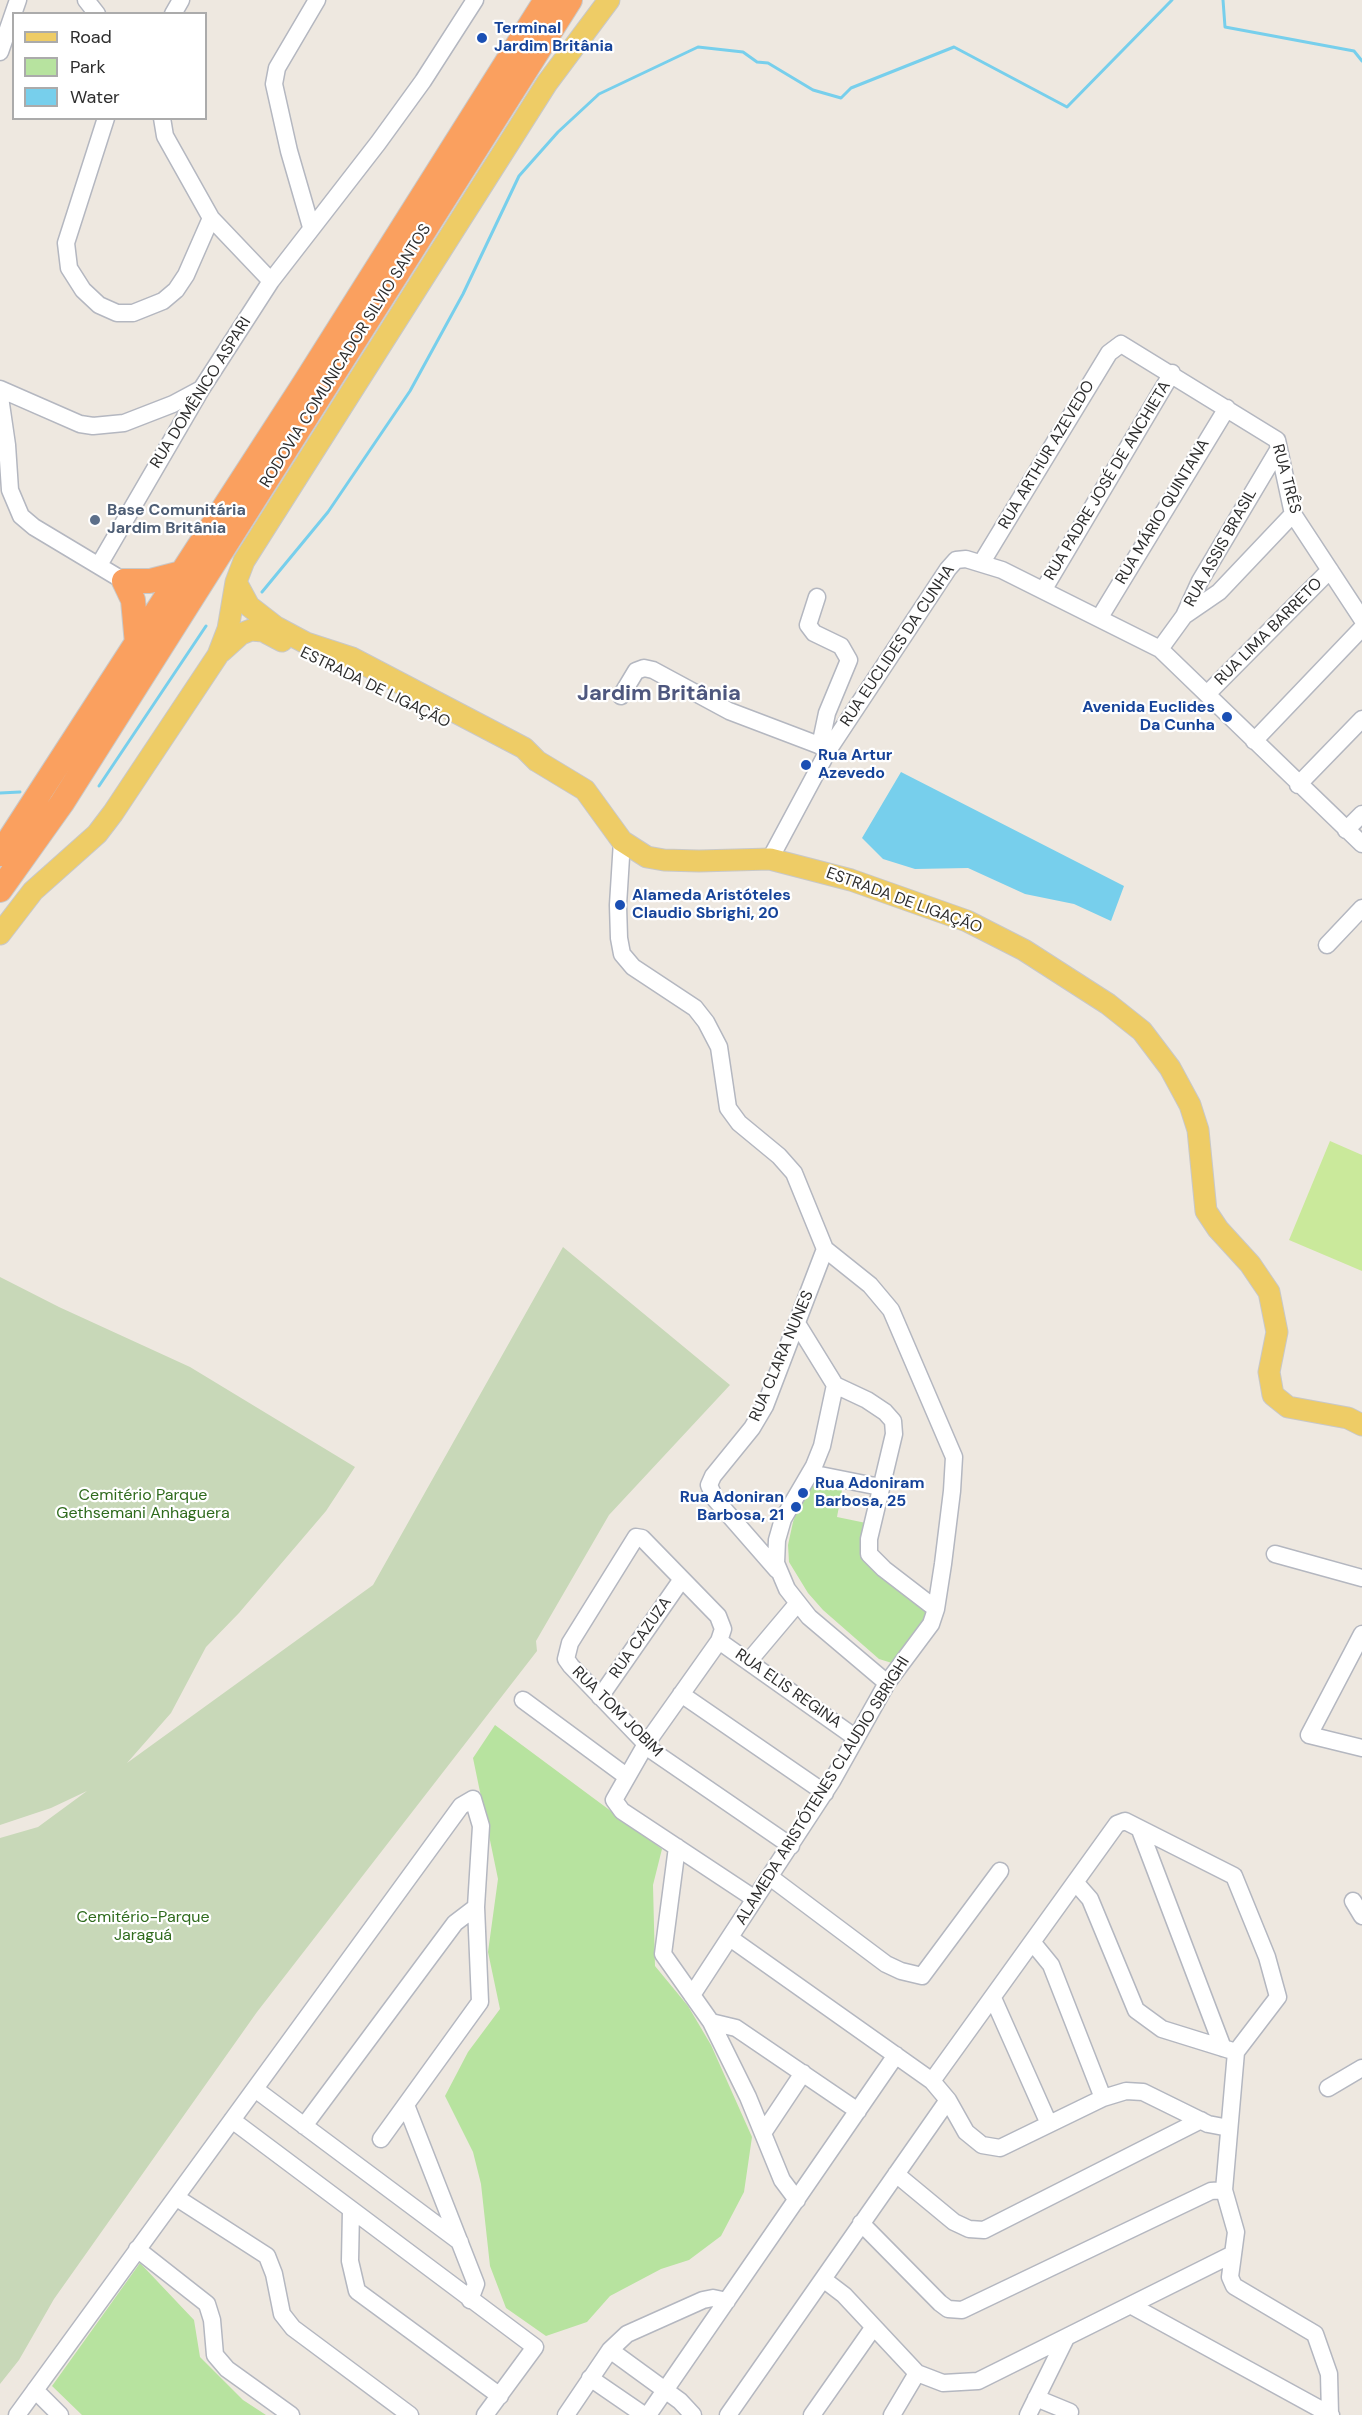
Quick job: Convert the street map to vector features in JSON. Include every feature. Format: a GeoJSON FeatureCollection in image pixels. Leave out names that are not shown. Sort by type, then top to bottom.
{"type":"FeatureCollection","features":[{"type":"Feature","properties":{"kind":"highway","name":"RODOVIA COMUNICADOR SILVIO SANTOS"},"geometry":{"type":"LineString","coordinates":[[0,854],[137,644],[546,0]]}},
{"type":"Feature","properties":{"kind":"highway","name":"RODOVIA COMUNICADOR SILVIO SANTOS"},"geometry":{"type":"LineString","coordinates":[[0,890],[69,793],[570,0]]}},
{"type":"Feature","properties":{"kind":"highway"},"geometry":{"type":"LineString","coordinates":[[137,644],[133,600],[124,581],[150,582],[181,573]]}},
{"type":"Feature","properties":{"kind":"main road"},"geometry":{"type":"LineString","coordinates":[[0,934],[33,891],[80,850],[108,820],[219,655],[230,621],[236,582],[244,561],[548,83],[609,0]]}},
{"type":"Feature","properties":{"kind":"main road","name":"ESTRADA DE LIGAÇÃO"},"geometry":{"type":"LineString","coordinates":[[236,582],[249,606],[276,627],[306,643],[352,658],[524,748],[537,761],[585,790],[622,841],[647,856],[664,860],[770,859],[851,880],[967,921],[1024,950],[1108,1004],[1142,1031],[1170,1068],[1195,1117],[1206,1212],[1218,1229],[1250,1264],[1269,1292],[1277,1332],[1269,1372],[1273,1395],[1288,1407],[1348,1418],[1362,1425]]}},
{"type":"Feature","properties":{"kind":"main road","name":"ESTRADA DE LIGAÇÃO"},"geometry":{"type":"LineString","coordinates":[[219,655],[241,634],[251,630],[263,631],[519,759],[537,761]]}},
{"type":"Feature","properties":{"kind":"street"},"geometry":{"type":"LineString","coordinates":[[86,0],[95,12]]}},
{"type":"Feature","properties":{"kind":"street"},"geometry":{"type":"LineString","coordinates":[[311,227],[289,151],[274,84],[277,68],[316,0]]}},
{"type":"Feature","properties":{"kind":"street","name":"RUA DOMÊNICO ASPARI"},"geometry":{"type":"LineString","coordinates":[[99,565],[202,388],[271,281],[311,227],[358,171],[417,90],[475,0]]}},
{"type":"Feature","properties":{"kind":"street"},"geometry":{"type":"LineString","coordinates":[[0,52],[12,17]]}},
{"type":"Feature","properties":{"kind":"street"},"geometry":{"type":"LineString","coordinates":[[105,120],[66,243],[69,268],[83,290],[99,305],[117,313],[133,313],[163,301],[176,291],[186,275],[211,218]]}},
{"type":"Feature","properties":{"kind":"street"},"geometry":{"type":"LineString","coordinates":[[162,120],[165,136],[211,218],[271,281]]}},
{"type":"Feature","properties":{"kind":"street","name":"RUA TRÊS"},"geometry":{"type":"LineString","coordinates":[[1112,349],[1121,344],[1127,346],[1274,437],[1279,443],[1278,450],[1293,514],[1362,619]]}},
{"type":"Feature","properties":{"kind":"street","name":"RUA ARTHUR AZEVEDO"},"geometry":{"type":"LineString","coordinates":[[982,562],[1112,349]]}},
{"type":"Feature","properties":{"kind":"street","name":"RUA PADRE JOSÉ DE ANCHIETA"},"geometry":{"type":"LineString","coordinates":[[1044,589],[1172,373]]}},
{"type":"Feature","properties":{"kind":"street"},"geometry":{"type":"LineString","coordinates":[[0,389],[80,424],[93,426],[124,423],[173,404],[202,388]]}},
{"type":"Feature","properties":{"kind":"street"},"geometry":{"type":"LineString","coordinates":[[0,397],[10,490],[14,505],[21,516],[34,527],[124,581]]}},
{"type":"Feature","properties":{"kind":"street","name":"RUA MÁRIO QUINTANA"},"geometry":{"type":"LineString","coordinates":[[1100,617],[1227,408]]}},
{"type":"Feature","properties":{"kind":"street","name":"RUA ASSIS BRASIL"},"geometry":{"type":"LineString","coordinates":[[1184,616],[1200,581],[1278,450]]}},
{"type":"Feature","properties":{"kind":"street"},"geometry":{"type":"LineString","coordinates":[[1160,649],[1184,616],[1219,592],[1293,514]]}},
{"type":"Feature","properties":{"kind":"street","name":"RUA EUCLIDES DA CUNHA"},"geometry":{"type":"LineString","coordinates":[[770,859],[824,748],[956,560],[982,562],[1044,589],[1160,649],[1208,693],[1298,785],[1362,844]]}},
{"type":"Feature","properties":{"kind":"street","name":"RUA LIMA BARRETO"},"geometry":{"type":"LineString","coordinates":[[1208,693],[1330,570]]}},
{"type":"Feature","properties":{"kind":"street"},"geometry":{"type":"LineString","coordinates":[[621,696],[636,671],[644,668],[653,670],[729,711],[824,748],[827,713],[849,660],[841,646],[814,633],[808,625],[817,597]]}},
{"type":"Feature","properties":{"kind":"street"},"geometry":{"type":"LineString","coordinates":[[1254,741],[1362,628]]}},
{"type":"Feature","properties":{"kind":"street"},"geometry":{"type":"LineString","coordinates":[[1298,785],[1362,719]]}},
{"type":"Feature","properties":{"kind":"street"},"geometry":{"type":"LineString","coordinates":[[1346,830],[1362,814]]}},
{"type":"Feature","properties":{"kind":"street","name":"ALAMEDA ARISTÓTENES CLAUDIO SBRIGHI"},"geometry":{"type":"LineString","coordinates":[[622,841],[618,916],[618,939],[622,954],[633,967],[695,1008],[706,1022],[719,1047],[728,1108],[739,1123],[778,1156],[794,1173],[825,1249],[870,1285],[891,1310],[954,1457],[952,1491],[936,1610],[931,1624],[887,1683],[825,1792],[692,1995]]}},
{"type":"Feature","properties":{"kind":"street"},"geometry":{"type":"LineString","coordinates":[[1326,945],[1362,908]]}},
{"type":"Feature","properties":{"kind":"street","name":"RUA CLARA NUNES"},"geometry":{"type":"LineString","coordinates":[[777,1570],[715,1499],[709,1485],[712,1476],[760,1416],[798,1325],[825,1249]]}},
{"type":"Feature","properties":{"kind":"street"},"geometry":{"type":"LineString","coordinates":[[798,1325],[835,1385],[867,1400],[885,1412],[893,1421],[894,1434],[869,1539],[869,1554],[884,1569],[936,1610]]}},
{"type":"Feature","properties":{"kind":"street"},"geometry":{"type":"LineString","coordinates":[[835,1385],[822,1446],[810,1473],[783,1519],[776,1548],[777,1570],[797,1604],[887,1683]]}},
{"type":"Feature","properties":{"kind":"street"},"geometry":{"type":"LineString","coordinates":[[810,1473],[880,1488]]}},
{"type":"Feature","properties":{"kind":"street","name":"RUA TOM JOBIM"},"geometry":{"type":"LineString","coordinates":[[682,1579],[640,1537],[634,1539],[567,1649],[566,1657],[571,1666],[646,1744],[673,1766],[791,1846]]}},
{"type":"Feature","properties":{"kind":"street"},"geometry":{"type":"LineString","coordinates":[[1275,1554],[1362,1578]]}},
{"type":"Feature","properties":{"kind":"street"},"geometry":{"type":"LineString","coordinates":[[682,1579],[721,1620],[723,1629],[720,1641],[646,1744],[614,1800],[621,1810],[755,1899]]}},
{"type":"Feature","properties":{"kind":"street","name":"RUA CAZUZA"},"geometry":{"type":"LineString","coordinates":[[600,1697],[682,1579]]}},
{"type":"Feature","properties":{"kind":"street"},"geometry":{"type":"LineString","coordinates":[[749,1661],[797,1604]]}},
{"type":"Feature","properties":{"kind":"street"},"geometry":{"type":"LineString","coordinates":[[1362,1634],[1309,1735],[1362,1748]]}},
{"type":"Feature","properties":{"kind":"street","name":"RUA ELIS REGINA"},"geometry":{"type":"LineString","coordinates":[[720,1641],[856,1738]]}},
{"type":"Feature","properties":{"kind":"street"},"geometry":{"type":"LineString","coordinates":[[681,1694],[825,1792]]}},
{"type":"Feature","properties":{"kind":"street"},"geometry":{"type":"LineString","coordinates":[[524,1701],[626,1776]]}},
{"type":"Feature","properties":{"kind":"street"},"geometry":{"type":"LineString","coordinates":[[17,2415],[461,1806],[473,1799],[481,1826],[476,1907],[480,2002],[381,2139]]}},
{"type":"Feature","properties":{"kind":"street"},"geometry":{"type":"LineString","coordinates":[[932,2081],[1117,1824],[1125,1821],[1234,1876],[1267,1957],[1278,1997],[1230,2050]]}},
{"type":"Feature","properties":{"kind":"street"},"geometry":{"type":"LineString","coordinates":[[1140,1830],[1230,2050],[1229,2128],[1224,2190],[1236,2232],[1231,2255],[1230,2277],[1234,2286],[1315,2334],[1329,2374],[1330,2415]]}},
{"type":"Feature","properties":{"kind":"street"},"geometry":{"type":"LineString","coordinates":[[677,1847],[663,1954],[711,2022],[737,2072],[782,2180],[797,2200]]}},
{"type":"Feature","properties":{"kind":"street"},"geometry":{"type":"LineString","coordinates":[[770,1876],[886,1964],[901,1971],[922,1976],[1000,1870]]}},
{"type":"Feature","properties":{"kind":"street"},"geometry":{"type":"LineString","coordinates":[[1076,1883],[1090,1899],[1136,2010],[1162,2029],[1230,2050]]}},
{"type":"Feature","properties":{"kind":"street"},"geometry":{"type":"LineString","coordinates":[[1353,1901],[1362,1916]]}},
{"type":"Feature","properties":{"kind":"street"},"geometry":{"type":"LineString","coordinates":[[304,2126],[455,1923],[476,1907]]}},
{"type":"Feature","properties":{"kind":"street"},"geometry":{"type":"LineString","coordinates":[[730,1938],[932,2081],[948,2100],[966,2132],[976,2141],[988,2147],[1000,2148],[1118,2092],[1143,2092],[1201,2120],[1229,2128]]}},
{"type":"Feature","properties":{"kind":"street"},"geometry":{"type":"LineString","coordinates":[[1033,1943],[1052,1965],[1102,2098]]}},
{"type":"Feature","properties":{"kind":"street"},"geometry":{"type":"LineString","coordinates":[[993,1998],[1049,2124]]}},
{"type":"Feature","properties":{"kind":"street"},"geometry":{"type":"LineString","coordinates":[[711,2022],[736,2028],[858,2110]]}},
{"type":"Feature","properties":{"kind":"street"},"geometry":{"type":"LineString","coordinates":[[590,2378],[646,2415],[896,2055]]}},
{"type":"Feature","properties":{"kind":"street"},"geometry":{"type":"LineString","coordinates":[[1328,2088],[1362,2068]]}},
{"type":"Feature","properties":{"kind":"street"},"geometry":{"type":"LineString","coordinates":[[763,2133],[803,2073]]}},
{"type":"Feature","properties":{"kind":"street"},"geometry":{"type":"LineString","coordinates":[[255,2089],[460,2242]]}},
{"type":"Feature","properties":{"kind":"street"},"geometry":{"type":"LineString","coordinates":[[728,2415],[948,2100]]}},
{"type":"Feature","properties":{"kind":"street"},"geometry":{"type":"LineString","coordinates":[[406,2105],[476,2284],[470,2300]]}},
{"type":"Feature","properties":{"kind":"street"},"geometry":{"type":"LineString","coordinates":[[232,2120],[535,2347],[485,2415]]}},
{"type":"Feature","properties":{"kind":"street"},"geometry":{"type":"LineString","coordinates":[[896,2174],[954,2222],[969,2229],[984,2230],[1201,2120]]}},
{"type":"Feature","properties":{"kind":"street"},"geometry":{"type":"LineString","coordinates":[[861,2223],[940,2303],[948,2309],[962,2310],[1211,2191],[1224,2190]]}},
{"type":"Feature","properties":{"kind":"street"},"geometry":{"type":"LineString","coordinates":[[177,2198],[267,2256],[274,2274],[282,2314],[293,2328],[410,2415]]}},
{"type":"Feature","properties":{"kind":"street"},"geometry":{"type":"LineString","coordinates":[[351,2210],[351,2261],[357,2291],[500,2396]]}},
{"type":"Feature","properties":{"kind":"street"},"geometry":{"type":"LineString","coordinates":[[137,2249],[207,2304],[212,2320],[215,2355],[227,2369],[291,2415]]}},
{"type":"Feature","properties":{"kind":"street"},"geometry":{"type":"LineString","coordinates":[[823,2279],[844,2295],[917,2373],[943,2383],[978,2381],[1231,2255]]}},
{"type":"Feature","properties":{"kind":"street"},"geometry":{"type":"LineString","coordinates":[[566,2415],[610,2350],[633,2330],[703,2300],[713,2298],[727,2301]]}},
{"type":"Feature","properties":{"kind":"street"},"geometry":{"type":"LineString","coordinates":[[1132,2306],[1330,2415]]}},
{"type":"Feature","properties":{"kind":"street"},"geometry":{"type":"LineString","coordinates":[[812,2415],[873,2328]]}},
{"type":"Feature","properties":{"kind":"street"},"geometry":{"type":"LineString","coordinates":[[1028,2415],[1066,2338]]}},
{"type":"Feature","properties":{"kind":"street"},"geometry":{"type":"LineString","coordinates":[[610,2350],[666,2389],[693,2415]]}},
{"type":"Feature","properties":{"kind":"street"},"geometry":{"type":"LineString","coordinates":[[892,2415],[917,2373]]}},
{"type":"Feature","properties":{"kind":"street"},"geometry":{"type":"LineString","coordinates":[[35,2390],[60,2415]]}},
{"type":"Feature","properties":{"kind":"street"},"geometry":{"type":"LineString","coordinates":[[1036,2398],[1070,2412]]}},
{"type":"Feature","properties":{"kind":"green space"},"geometry":{"type":"Polygon","coordinates":[[[1330,1141],[1362,1155],[1362,1271],[1289,1240],[1330,1141]]]}},
{"type":"Feature","properties":{"kind":"green space","name":"Cemitério-Parque Jaraguá"},"geometry":{"type":"Polygon","coordinates":[[[563,1247],[730,1385],[609,1515],[536,1641],[537,1651],[257,2012],[54,2299],[19,2360],[0,2384],[0,1838],[38,1827],[87,1791],[51,1808],[0,1825],[0,1277],[59,1307],[190,1367],[355,1467],[326,1511],[239,1613],[206,1647],[171,1713],[127,1763],[373,1585],[563,1247]]]}},
{"type":"Feature","properties":{"kind":"green space"},"geometry":{"type":"Polygon","coordinates":[[[812,1486],[842,1490],[837,1517],[866,1523],[862,1549],[926,1611],[923,1621],[892,1663],[879,1659],[823,1610],[808,1593],[789,1562],[788,1545],[793,1522],[799,1505],[812,1486]]]}},
{"type":"Feature","properties":{"kind":"green space"},"geometry":{"type":"Polygon","coordinates":[[[495,1725],[662,1849],[653,1885],[655,1966],[688,2006],[711,2045],[752,2137],[744,2192],[721,2236],[689,2260],[661,2269],[610,2296],[587,2322],[546,2336],[506,2308],[490,2266],[481,2184],[473,2152],[445,2096],[468,2052],[500,2009],[488,1952],[498,1879],[473,1758],[495,1725]]]}},
{"type":"Feature","properties":{"kind":"green space"},"geometry":{"type":"Polygon","coordinates":[[[140,2263],[194,2320],[200,2357],[243,2400],[266,2415],[82,2415],[52,2386],[140,2263]]]}},
{"type":"Feature","properties":{"kind":"water"},"geometry":{"type":"Polygon","coordinates":[[[901,772],[1124,886],[1111,921],[1074,904],[1025,894],[968,868],[915,869],[883,859],[862,838],[901,772]]]}},
{"type":"Feature","properties":{"kind":"waterway"},"geometry":{"type":"LineString","coordinates":[[262,592],[328,512],[410,391],[463,294],[519,176],[558,132],[599,94],[698,47],[743,52],[757,62],[768,63],[813,90],[841,98],[851,88],[954,47],[1067,107],[1172,0]]}},
{"type":"Feature","properties":{"kind":"waterway"},"geometry":{"type":"LineString","coordinates":[[1223,0],[1225,27],[1354,51],[1362,61]]}},
{"type":"Feature","properties":{"kind":"waterway"},"geometry":{"type":"LineString","coordinates":[[99,786],[206,626]]}},
{"type":"Feature","properties":{"kind":"waterway"},"geometry":{"type":"LineString","coordinates":[[0,793],[20,792]]}},
{"type":"Feature","properties":{"kind":"place","name":"Terminal Jardim Britânia"},"geometry":{"type":"Point","coordinates":[482,38]}},
{"type":"Feature","properties":{"kind":"place","name":"Base Comunitária Jardim Britânia"},"geometry":{"type":"Point","coordinates":[95,520]}},
{"type":"Feature","properties":{"kind":"place","name":"Avenida Euclides Da Cunha"},"geometry":{"type":"Point","coordinates":[1227,717]}},
{"type":"Feature","properties":{"kind":"place","name":"Rua Artur Azevedo"},"geometry":{"type":"Point","coordinates":[806,765]}},
{"type":"Feature","properties":{"kind":"place","name":"Alameda Aristóteles Claudio Sbrighi, 20"},"geometry":{"type":"Point","coordinates":[620,905]}},
{"type":"Feature","properties":{"kind":"place","name":"Rua Adoniram Barbosa, 25"},"geometry":{"type":"Point","coordinates":[803,1493]}},
{"type":"Feature","properties":{"kind":"place","name":"Rua Adoniran Barbosa, 21"},"geometry":{"type":"Point","coordinates":[796,1507]}},
{"type":"Feature","properties":{"kind":"district","name":"Jardim Britânia"},"geometry":{"type":"Point","coordinates":[659,694]}},
{"type":"Feature","properties":{"kind":"park label","name":"Cemitério Parque Gethsemani Anhaguera"},"geometry":{"type":"Point","coordinates":[143,1505]}}]}
